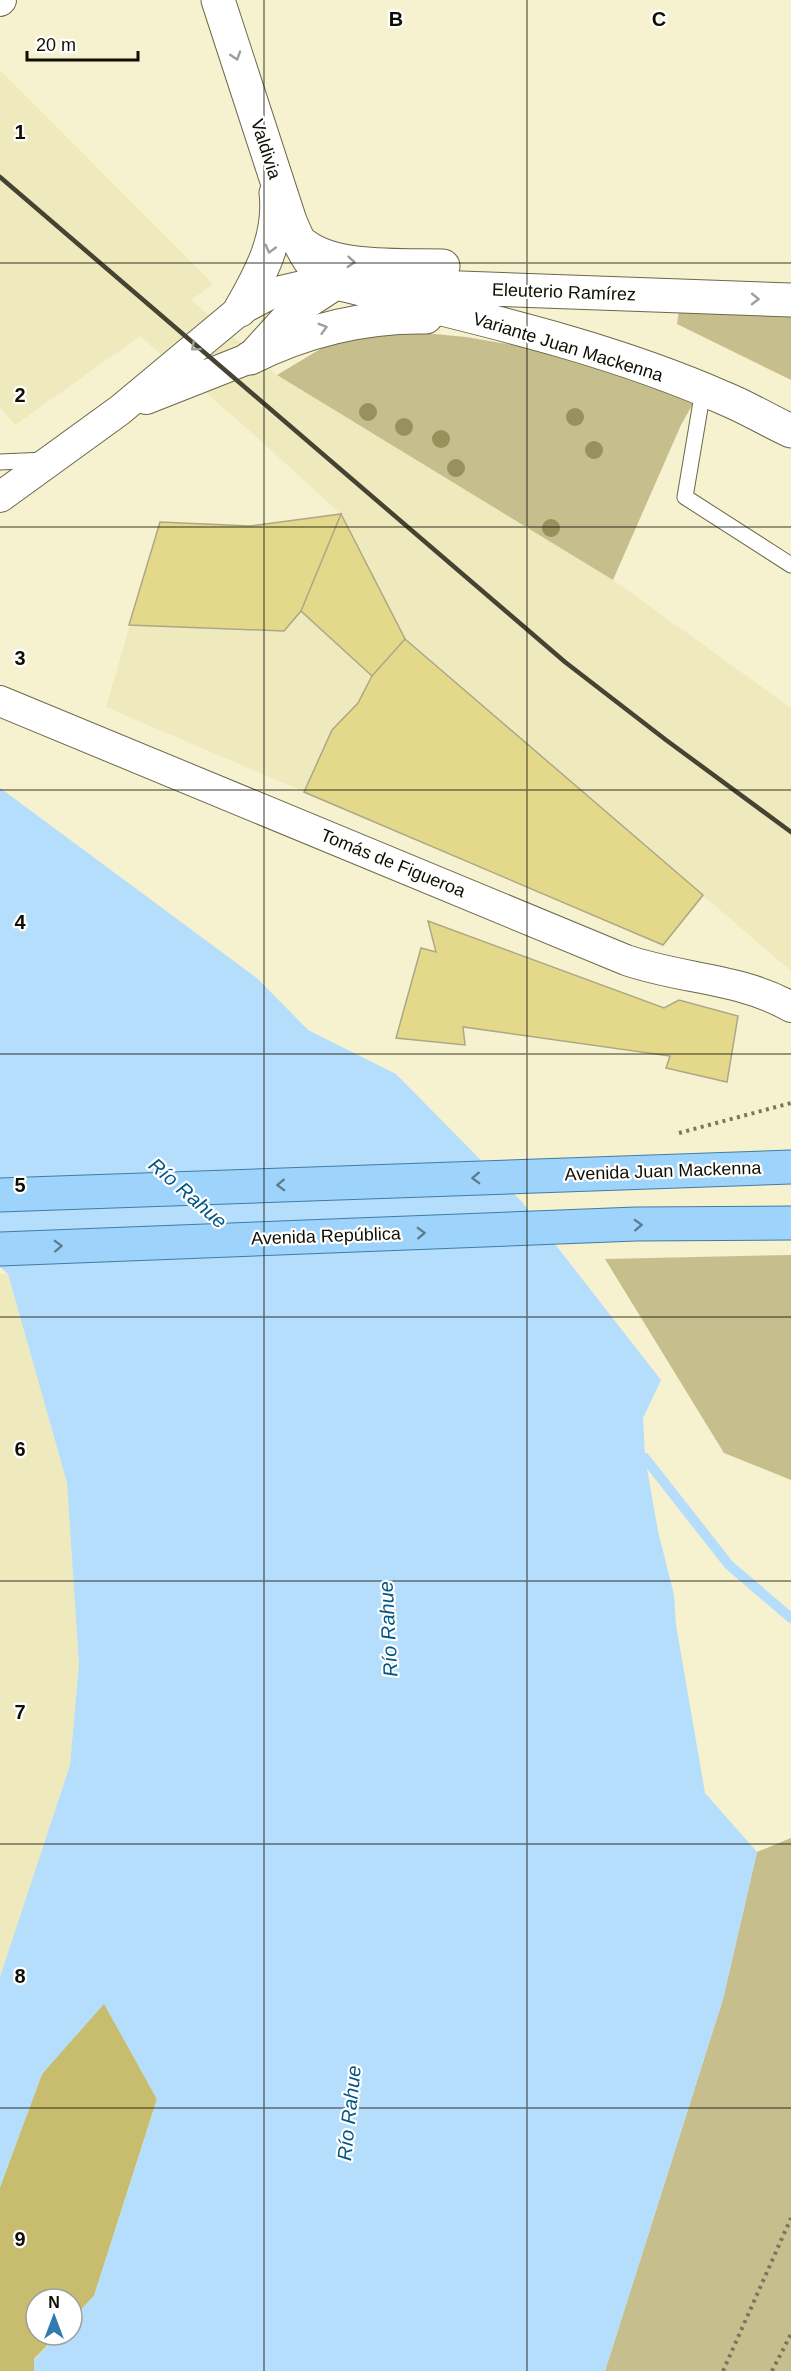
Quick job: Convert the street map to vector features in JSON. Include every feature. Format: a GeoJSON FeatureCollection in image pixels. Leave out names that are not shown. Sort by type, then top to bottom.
{"type":"FeatureCollection","features":[{"type":"Feature","properties":{"kind":"main road","name":"Avenida Juan Mackenna"},"geometry":{"type":"LineString","coordinates":[[0,1195],[791,1167]]}},
{"type":"Feature","properties":{"kind":"main road","name":"Avenida República"},"geometry":{"type":"LineString","coordinates":[[0,1248],[579,1227],[791,1223]]}},
{"type":"Feature","properties":{"kind":"street","name":"Valdivia"},"geometry":{"type":"LineString","coordinates":[[218,0],[298,240],[312,264],[327,279],[337,283]]}},
{"type":"Feature","properties":{"kind":"street"},"geometry":{"type":"LineString","coordinates":[[240,310],[268,258],[274,229],[276,200],[273,170]]}},
{"type":"Feature","properties":{"kind":"street"},"geometry":{"type":"LineString","coordinates":[[298,240],[328,259],[347,262],[643,276],[719,299]]}},
{"type":"Feature","properties":{"kind":"street","name":"Eleuterio Ramírez"},"geometry":{"type":"LineString","coordinates":[[120,410],[250,358],[289,315],[337,283]]}},
{"type":"Feature","properties":{"kind":"street","name":"Eleuterio Ramírez"},"geometry":{"type":"LineString","coordinates":[[0,497],[120,410],[240,310],[272,293],[302,286],[337,283],[791,300]]}},
{"type":"Feature","properties":{"kind":"street","name":"Variante Juan Mackenna"},"geometry":{"type":"LineString","coordinates":[[337,283],[517,329],[639,366],[726,399],[791,431]]}},
{"type":"Feature","properties":{"kind":"street"},"geometry":{"type":"LineString","coordinates":[[250,358],[307,333],[337,324],[369,319],[433,317],[517,329]]}},
{"type":"Feature","properties":{"kind":"street","name":"Tomás de Figueroa"},"geometry":{"type":"LineString","coordinates":[[0,701],[626,960],[667,972],[755,991],[791,1007]]}},
{"type":"Feature","properties":{"kind":"lane"},"geometry":{"type":"LineString","coordinates":[[703,390],[685,497],[791,565]]}},
{"type":"Feature","properties":{"kind":"lane"},"geometry":{"type":"LineString","coordinates":[[0,462],[50,460]]}},
{"type":"Feature","properties":{"kind":"path"},"geometry":{"type":"LineString","coordinates":[[671,1135],[791,1103]]}},
{"type":"Feature","properties":{"kind":"path"},"geometry":{"type":"LineString","coordinates":[[723,2371],[791,2218]]}},
{"type":"Feature","properties":{"kind":"path"},"geometry":{"type":"LineString","coordinates":[[772,2371],[791,2334]]}},
{"type":"Feature","properties":{"kind":"shaded area"},"geometry":{"type":"Polygon","coordinates":[[[0,70],[213,284],[191,300],[277,375],[613,580],[791,708],[791,971],[704,896],[663,945],[106,707],[160,522],[250,526],[341,514],[240,422],[140,336],[15,425],[0,407],[0,70]]]}},
{"type":"Feature","properties":{"kind":"shaded area"},"geometry":{"type":"Polygon","coordinates":[[[680,304],[791,309],[791,380],[677,324],[680,304]]]}},
{"type":"Feature","properties":{"kind":"shaded area"},"geometry":{"type":"Polygon","coordinates":[[[363,332],[414,332],[466,337],[566,354],[694,402],[681,425],[613,580],[277,375],[322,348],[363,332]]]}},
{"type":"Feature","properties":{"kind":"shaded area"},"geometry":{"type":"Polygon","coordinates":[[[791,1255],[791,1480],[724,1453],[605,1259],[791,1255]]]}},
{"type":"Feature","properties":{"kind":"shaded area"},"geometry":{"type":"Polygon","coordinates":[[[0,1274],[8,1274],[67,1483],[79,1664],[70,1765],[0,1977],[0,1274]]]}},
{"type":"Feature","properties":{"kind":"shaded area"},"geometry":{"type":"Polygon","coordinates":[[[791,1838],[791,2371],[605,2371],[723,1999],[757,1852],[791,1838]]]}},
{"type":"Feature","properties":{"kind":"shaded area"},"geometry":{"type":"Polygon","coordinates":[[[104,2003],[157,2099],[94,2296],[84,2306],[84,2287],[24,2287],[24,2347],[46,2347],[34,2359],[34,2371],[0,2371],[0,2187],[42,2074],[104,2003]]]}},
{"type":"Feature","properties":{"kind":"water","name":"Río Rahue"},"geometry":{"type":"Polygon","coordinates":[[[0,788],[258,979],[308,1030],[396,1074],[522,1202],[661,1380],[643,1418],[645,1458],[658,1531],[674,1595],[676,1625],[705,1793],[757,1852],[723,1999],[605,2371],[34,2371],[34,2360],[46,2347],[84,2347],[84,2306],[94,2296],[157,2099],[104,2004],[42,2074],[0,2187],[0,1977],[70,1765],[79,1664],[67,1483],[8,1274],[0,1267],[0,788]]]}},
{"type":"Feature","properties":{"kind":"building"},"geometry":{"type":"Polygon","coordinates":[[[341,514],[301,611],[284,631],[129,625],[160,522],[250,526],[341,514]]]}},
{"type":"Feature","properties":{"kind":"building"},"geometry":{"type":"Polygon","coordinates":[[[341,514],[405,639],[372,676],[301,611],[341,514]]]}},
{"type":"Feature","properties":{"kind":"building"},"geometry":{"type":"Polygon","coordinates":[[[405,639],[703,895],[663,945],[304,792],[332,730],[358,703],[372,676],[405,639]]]}},
{"type":"Feature","properties":{"kind":"building"},"geometry":{"type":"Polygon","coordinates":[[[428,921],[664,1008],[679,1000],[738,1016],[727,1082],[666,1068],[670,1056],[463,1027],[465,1045],[396,1038],[421,948],[436,952],[428,921]]]}},
{"type":"Feature","properties":{"kind":"waterway"},"geometry":{"type":"LineString","coordinates":[[645,1458],[729,1565],[791,1618]]}},
{"type":"Feature","properties":{"kind":"railway"},"geometry":{"type":"LineString","coordinates":[[0,177],[565,662],[791,832]]}}]}
